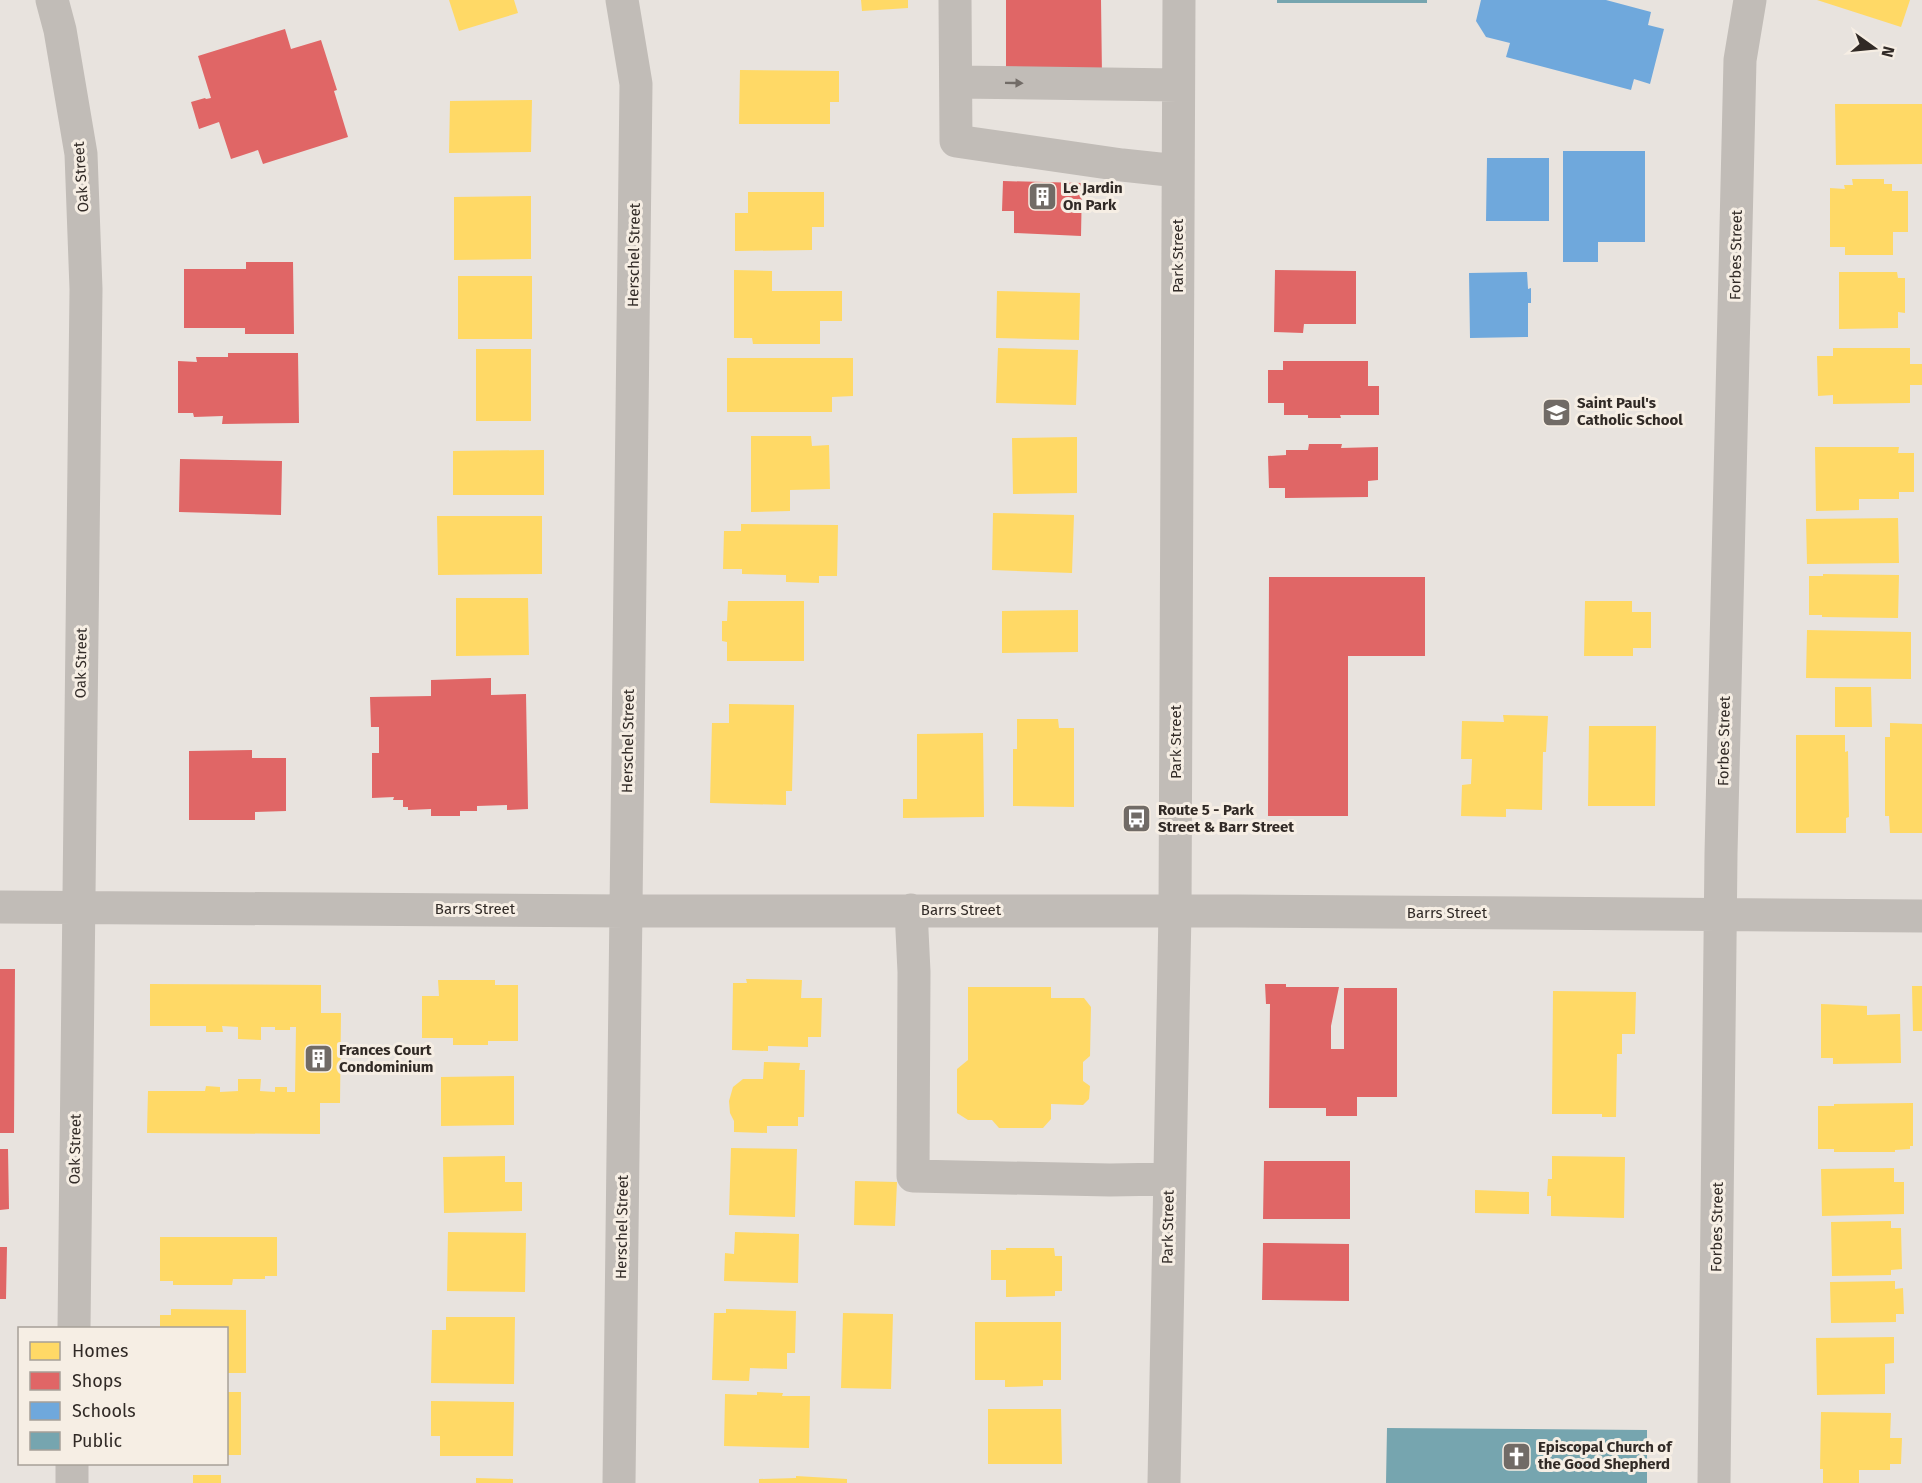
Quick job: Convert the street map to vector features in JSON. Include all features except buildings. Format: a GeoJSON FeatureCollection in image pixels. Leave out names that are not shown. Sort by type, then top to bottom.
{"type":"FeatureCollection","features":[{"type":"Feature","properties":{"kind":"street","name":"Oak Street"},"geometry":{"type":"LineString","coordinates":[[52,0],[60,30],[81,154],[86,289],[74,1327]]}},
{"type":"Feature","properties":{"kind":"street","name":"Herschel Street"},"geometry":{"type":"LineString","coordinates":[[619,1483],[636,84],[622,0]]}},
{"type":"Feature","properties":{"kind":"street"},"geometry":{"type":"LineString","coordinates":[[955,0],[956,141],[1178,171]]}},
{"type":"Feature","properties":{"kind":"street","name":"Park Street"},"geometry":{"type":"LineString","coordinates":[[1164,1483],[1175,911],[1179,0]]}},
{"type":"Feature","properties":{"kind":"street","name":"Forbes Street"},"geometry":{"type":"LineString","coordinates":[[1714,1483],[1721,915],[1740,60],[1750,0]]}},
{"type":"Feature","properties":{"kind":"street"},"geometry":{"type":"LineString","coordinates":[[956,82],[1178,85]]}},
{"type":"Feature","properties":{"kind":"street","name":"Barrs Street"},"geometry":{"type":"LineString","coordinates":[[0,907],[1922,916]]}},
{"type":"Feature","properties":{"kind":"street"},"geometry":{"type":"LineString","coordinates":[[911,910],[915,972],[912,1176],[1169,1179]]}},
{"type":"Feature","properties":{"kind":"street"},"geometry":{"type":"LineString","coordinates":[[72,1465],[72,1483]]}},
{"type":"Feature","properties":{"kind":"place","name":"Le Jardin On Park"},"geometry":{"type":"Point","coordinates":[1042,197]}},
{"type":"Feature","properties":{"kind":"place","name":"Saint Paul's Catholic School"},"geometry":{"type":"Point","coordinates":[1556,412]}},
{"type":"Feature","properties":{"kind":"place","name":"Route 5 - Park Street & Barr Street"},"geometry":{"type":"Point","coordinates":[1137,819]}},
{"type":"Feature","properties":{"kind":"place","name":"Frances Court Condominium"},"geometry":{"type":"Point","coordinates":[318,1059]}},
{"type":"Feature","properties":{"kind":"place","name":"Episcopal Church of the Good Shepherd"},"geometry":{"type":"Point","coordinates":[1517,1456]}}]}
